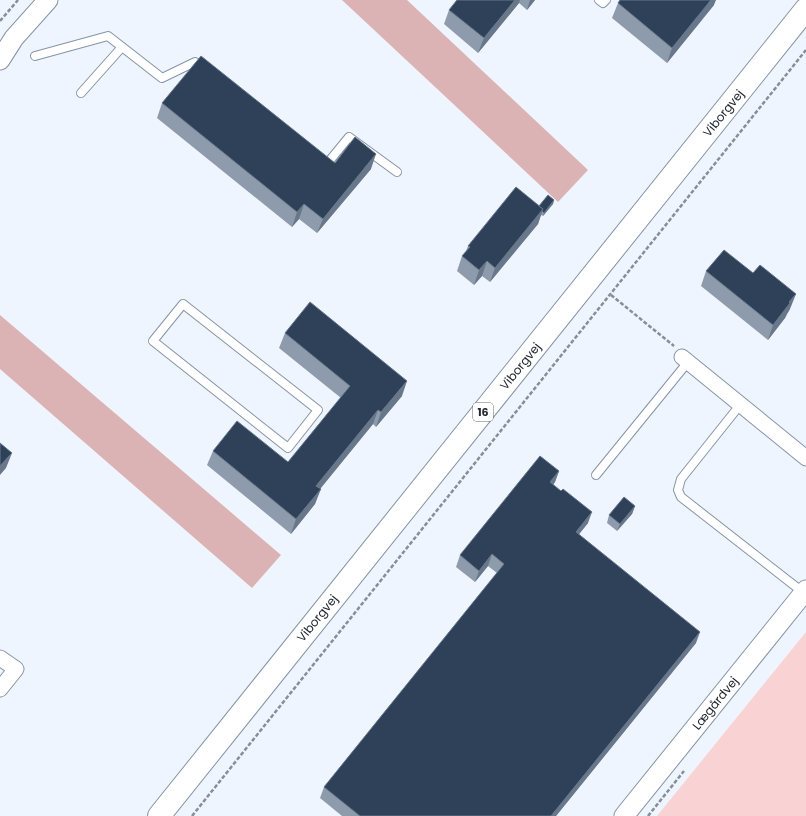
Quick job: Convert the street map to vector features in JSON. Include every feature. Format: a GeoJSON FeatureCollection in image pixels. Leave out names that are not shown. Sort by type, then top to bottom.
{"type":"FeatureCollection","features":[{"type":"Feature","properties":{"kind":"main road","name":"Viborgvej"},"geometry":{"type":"LineString","coordinates":[[159,816],[806,9]]}},
{"type":"Feature","properties":{"kind":"street"},"geometry":{"type":"LineString","coordinates":[[0,60],[14,38],[47,0]]}},
{"type":"Feature","properties":{"kind":"street"},"geometry":{"type":"LineString","coordinates":[[685,360],[806,458]]}},
{"type":"Feature","properties":{"kind":"street","name":"Lægårdvej"},"geometry":{"type":"LineString","coordinates":[[624,816],[805,592]]}},
{"type":"Feature","properties":{"kind":"street"},"geometry":{"type":"LineString","coordinates":[[0,658],[16,669],[0,689]]}},
{"type":"Feature","properties":{"kind":"lane"},"geometry":{"type":"LineString","coordinates":[[599,0],[603,3],[606,0]]}},
{"type":"Feature","properties":{"kind":"lane"},"geometry":{"type":"LineString","coordinates":[[35,56],[108,36],[162,78],[195,62],[214,77]]}},
{"type":"Feature","properties":{"kind":"lane"},"geometry":{"type":"LineString","coordinates":[[82,93],[122,47]]}},
{"type":"Feature","properties":{"kind":"lane"},"geometry":{"type":"LineString","coordinates":[[314,155],[326,165],[349,138],[396,172]]}},
{"type":"Feature","properties":{"kind":"lane"},"geometry":{"type":"LineString","coordinates":[[183,304],[318,410],[288,448],[154,341],[183,304]]}},
{"type":"Feature","properties":{"kind":"lane"},"geometry":{"type":"LineString","coordinates":[[596,475],[685,360]]}},
{"type":"Feature","properties":{"kind":"lane"},"geometry":{"type":"LineString","coordinates":[[740,404],[681,479],[678,490],[681,497],[805,592]]}},
{"type":"Feature","properties":{"kind":"path"},"geometry":{"type":"LineString","coordinates":[[0,21],[18,0]]}},
{"type":"Feature","properties":{"kind":"path"},"geometry":{"type":"LineString","coordinates":[[192,816],[806,50]]}},
{"type":"Feature","properties":{"kind":"path"},"geometry":{"type":"LineString","coordinates":[[611,295],[681,352],[685,360]]}},
{"type":"Feature","properties":{"kind":"shaded area"},"geometry":{"type":"Polygon","coordinates":[[[342,0],[407,0],[588,170],[558,202],[342,0]]]}},
{"type":"Feature","properties":{"kind":"shaded area"},"geometry":{"type":"Polygon","coordinates":[[[0,315],[281,555],[252,588],[0,369],[0,315]]]}},
{"type":"Feature","properties":{"kind":"shaded area"},"geometry":{"type":"Polygon","coordinates":[[[806,632],[806,816],[657,816],[806,632]]]}},
{"type":"Feature","properties":{"kind":"building"},"geometry":{"type":"Polygon","coordinates":[[[457,0],[515,0],[484,38],[449,10],[457,0]]]}},
{"type":"Feature","properties":{"kind":"building"},"geometry":{"type":"Polygon","coordinates":[[[620,0],[711,0],[672,48],[618,3],[620,0]]]}},
{"type":"Feature","properties":{"kind":"building"},"geometry":{"type":"Polygon","coordinates":[[[201,56],[335,163],[355,137],[376,154],[323,219],[304,204],[297,212],[162,103],[201,56]]]}},
{"type":"Feature","properties":{"kind":"building"},"geometry":{"type":"Polygon","coordinates":[[[516,187],[543,209],[495,268],[487,261],[479,270],[462,256],[470,247],[468,246],[516,187]]]}},
{"type":"Feature","properties":{"kind":"building"},"geometry":{"type":"Polygon","coordinates":[[[548,195],[554,200],[544,213],[542,211],[543,209],[539,206],[548,195]]]}},
{"type":"Feature","properties":{"kind":"building"},"geometry":{"type":"Polygon","coordinates":[[[724,250],[753,273],[760,265],[796,294],[773,325],[706,271],[724,250]]]}},
{"type":"Feature","properties":{"kind":"building"},"geometry":{"type":"Polygon","coordinates":[[[310,302],[407,381],[381,412],[378,410],[316,486],[321,489],[296,519],[213,451],[237,421],[288,462],[350,386],[285,333],[310,302]]]}},
{"type":"Feature","properties":{"kind":"building"},"geometry":{"type":"Polygon","coordinates":[[[0,443],[12,453],[0,466],[0,443]]]}},
{"type":"Feature","properties":{"kind":"building"},"geometry":{"type":"Polygon","coordinates":[[[540,456],[559,471],[550,482],[561,491],[563,489],[592,512],[576,532],[700,632],[551,816],[360,816],[324,787],[504,564],[492,554],[479,571],[460,555],[540,456]]]}},
{"type":"Feature","properties":{"kind":"building"},"geometry":{"type":"Polygon","coordinates":[[[624,497],[635,506],[620,524],[609,515],[624,497]]]}}]}
